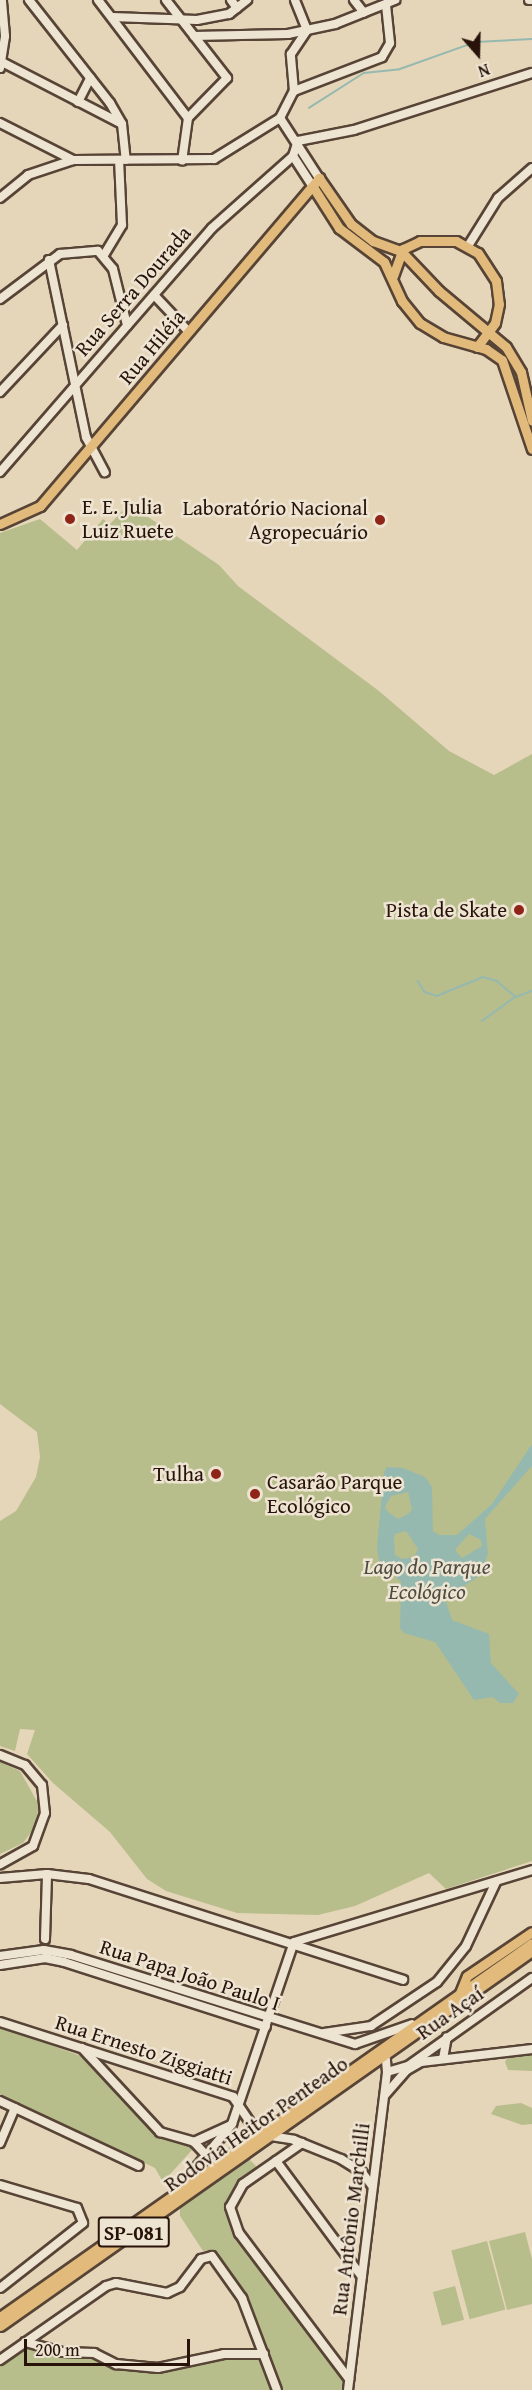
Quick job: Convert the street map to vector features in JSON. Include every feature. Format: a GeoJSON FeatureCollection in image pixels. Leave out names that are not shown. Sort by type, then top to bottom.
{"type":"FeatureCollection","features":[{"type":"Feature","properties":{"kind":"main road","name":"Rua Hiléia"},"geometry":{"type":"LineString","coordinates":[[0,524],[40,506],[313,187],[319,177]]}},
{"type":"Feature","properties":{"kind":"main road"},"geometry":{"type":"LineString","coordinates":[[319,177],[359,232],[401,252],[439,291],[489,331],[518,366],[532,421]]}},
{"type":"Feature","properties":{"kind":"main road"},"geometry":{"type":"LineString","coordinates":[[313,187],[339,228],[381,258],[393,276],[402,301],[426,328],[493,353],[508,370],[532,449]]}},
{"type":"Feature","properties":{"kind":"main road"},"geometry":{"type":"LineString","coordinates":[[393,276],[401,252],[432,238],[468,246],[485,261],[496,281],[499,304],[489,331],[477,347]]}},
{"type":"Feature","properties":{"kind":"main road"},"geometry":{"type":"LineString","coordinates":[[460,1993],[467,1976],[532,1932]]}},
{"type":"Feature","properties":{"kind":"main road","name":"Rodovia Heitor Penteado"},"geometry":{"type":"LineString","coordinates":[[385,2050],[422,2020],[532,1943]]}},
{"type":"Feature","properties":{"kind":"main road","name":"Rodovia Heitor Penteado"},"geometry":{"type":"LineString","coordinates":[[0,2326],[262,2136],[532,1951]]}},
{"type":"Feature","properties":{"kind":"main road","name":"Rodovia Heitor Penteado"},"geometry":{"type":"LineString","coordinates":[[0,2317],[262,2136]]}},
{"type":"Feature","properties":{"kind":"street"},"geometry":{"type":"LineString","coordinates":[[2,0],[1,64],[122,124]]}},
{"type":"Feature","properties":{"kind":"street"},"geometry":{"type":"LineString","coordinates":[[29,0],[90,78],[122,124],[122,225],[105,255]]}},
{"type":"Feature","properties":{"kind":"street"},"geometry":{"type":"LineString","coordinates":[[98,0],[188,118]]}},
{"type":"Feature","properties":{"kind":"street"},"geometry":{"type":"LineString","coordinates":[[166,0],[227,78],[188,118],[182,161]]}},
{"type":"Feature","properties":{"kind":"street"},"geometry":{"type":"LineString","coordinates":[[231,0],[237,8]]}},
{"type":"Feature","properties":{"kind":"street"},"geometry":{"type":"LineString","coordinates":[[112,17],[182,21],[216,18],[237,8],[247,0]]}},
{"type":"Feature","properties":{"kind":"street"},"geometry":{"type":"LineString","coordinates":[[0,198],[28,175],[73,160],[214,159],[280,118],[294,91],[290,62],[307,30],[295,0]]}},
{"type":"Feature","properties":{"kind":"street"},"geometry":{"type":"LineString","coordinates":[[354,0],[364,13]]}},
{"type":"Feature","properties":{"kind":"street"},"geometry":{"type":"LineString","coordinates":[[194,36],[240,39],[307,30],[364,13],[389,2],[390,44],[382,57],[294,91]]}},
{"type":"Feature","properties":{"kind":"street"},"geometry":{"type":"LineString","coordinates":[[298,141],[354,130],[532,73]]}},
{"type":"Feature","properties":{"kind":"street"},"geometry":{"type":"LineString","coordinates":[[78,102],[90,78]]}},
{"type":"Feature","properties":{"kind":"street"},"geometry":{"type":"LineString","coordinates":[[280,118],[298,141],[319,177]]}},
{"type":"Feature","properties":{"kind":"street"},"geometry":{"type":"LineString","coordinates":[[0,123],[73,160]]}},
{"type":"Feature","properties":{"kind":"street","name":"Rua Serra Dourada"},"geometry":{"type":"LineString","coordinates":[[0,472],[212,228],[293,156],[298,141]]}},
{"type":"Feature","properties":{"kind":"street"},"geometry":{"type":"LineString","coordinates":[[293,156],[313,187]]}},
{"type":"Feature","properties":{"kind":"street"},"geometry":{"type":"LineString","coordinates":[[468,246],[498,198],[532,168]]}},
{"type":"Feature","properties":{"kind":"street"},"geometry":{"type":"LineString","coordinates":[[0,299],[49,260],[83,249],[105,255],[113,269],[127,326]]}},
{"type":"Feature","properties":{"kind":"street"},"geometry":{"type":"LineString","coordinates":[[49,260],[85,432],[90,449],[105,472]]}},
{"type":"Feature","properties":{"kind":"street"},"geometry":{"type":"LineString","coordinates":[[154,295],[189,332]]}},
{"type":"Feature","properties":{"kind":"street"},"geometry":{"type":"LineString","coordinates":[[0,392],[63,326]]}},
{"type":"Feature","properties":{"kind":"street"},"geometry":{"type":"LineString","coordinates":[[71,364],[89,370]]}},
{"type":"Feature","properties":{"kind":"street"},"geometry":{"type":"LineString","coordinates":[[65,397],[79,402]]}},
{"type":"Feature","properties":{"kind":"street"},"geometry":{"type":"LineString","coordinates":[[85,432],[101,436]]}},
{"type":"Feature","properties":{"kind":"street"},"geometry":{"type":"LineString","coordinates":[[0,1755],[25,1766],[42,1785],[45,1813],[33,1846],[0,1864]]}},
{"type":"Feature","properties":{"kind":"street"},"geometry":{"type":"LineString","coordinates":[[294,1942],[532,1870]]}},
{"type":"Feature","properties":{"kind":"street"},"geometry":{"type":"LineString","coordinates":[[45,1939],[47,1874]]}},
{"type":"Feature","properties":{"kind":"street"},"geometry":{"type":"LineString","coordinates":[[0,1878],[47,1874],[89,1879],[294,1942],[403,1980]]}},
{"type":"Feature","properties":{"kind":"street"},"geometry":{"type":"LineString","coordinates":[[310,2032],[352,2032],[381,2022],[449,1970],[496,1882]]}},
{"type":"Feature","properties":{"kind":"street"},"geometry":{"type":"LineString","coordinates":[[172,2196],[208,2157],[232,2124],[244,2095],[294,1942]]}},
{"type":"Feature","properties":{"kind":"street","name":"Rua Papa João Paulo I"},"geometry":{"type":"LineString","coordinates":[[0,1956],[44,1950],[71,1955],[267,2023]]}},
{"type":"Feature","properties":{"kind":"street","name":"Rua Papa João Paulo I"},"geometry":{"type":"LineString","coordinates":[[0,1965],[45,1958],[64,1962],[267,2023],[350,2043],[368,2042],[422,2020]]}},
{"type":"Feature","properties":{"kind":"street","name":"Rua Açaí"},"geometry":{"type":"LineString","coordinates":[[387,2072],[399,2071],[532,1978]]}},
{"type":"Feature","properties":{"kind":"street","name":"Rua Ernesto Ziggiatti"},"geometry":{"type":"LineString","coordinates":[[0,2022],[233,2097],[262,2136]]}},
{"type":"Feature","properties":{"kind":"street"},"geometry":{"type":"LineString","coordinates":[[350,2043],[352,2032]]}},
{"type":"Feature","properties":{"kind":"street"},"geometry":{"type":"LineString","coordinates":[[443,2059],[447,2037]]}},
{"type":"Feature","properties":{"kind":"street","name":"Rua Papa João Paulo I"},"geometry":{"type":"LineString","coordinates":[[368,2042],[385,2050]]}},
{"type":"Feature","properties":{"kind":"street"},"geometry":{"type":"LineString","coordinates":[[81,2048],[160,2132],[194,2142],[208,2157]]}},
{"type":"Feature","properties":{"kind":"street"},"geometry":{"type":"LineString","coordinates":[[384,2096],[407,2070],[443,2059],[532,2049]]}},
{"type":"Feature","properties":{"kind":"street","name":"Rua Antônio Marchilli"},"geometry":{"type":"LineString","coordinates":[[348,2390],[387,2072],[385,2050]]}},
{"type":"Feature","properties":{"kind":"street"},"geometry":{"type":"LineString","coordinates":[[101,2070],[104,2055]]}},
{"type":"Feature","properties":{"kind":"street"},"geometry":{"type":"LineString","coordinates":[[0,2100],[139,2166]]}},
{"type":"Feature","properties":{"kind":"street"},"geometry":{"type":"LineString","coordinates":[[0,2143],[15,2108]]}},
{"type":"Feature","properties":{"kind":"street"},"geometry":{"type":"LineString","coordinates":[[194,2142],[232,2124]]}},
{"type":"Feature","properties":{"kind":"street"},"geometry":{"type":"LineString","coordinates":[[262,2136],[298,2142],[359,2169],[372,2187]]}},
{"type":"Feature","properties":{"kind":"street"},"geometry":{"type":"LineString","coordinates":[[298,2142],[233,2195],[234,2222],[349,2379]]}},
{"type":"Feature","properties":{"kind":"street"},"geometry":{"type":"LineString","coordinates":[[359,2169],[376,2159]]}},
{"type":"Feature","properties":{"kind":"street"},"geometry":{"type":"LineString","coordinates":[[276,2160],[362,2277]]}},
{"type":"Feature","properties":{"kind":"street"},"geometry":{"type":"LineString","coordinates":[[0,2185],[77,2208],[83,2223],[0,2288]]}},
{"type":"Feature","properties":{"kind":"street"},"geometry":{"type":"LineString","coordinates":[[0,2360],[106,2286],[116,2283],[167,2293],[180,2287],[201,2259],[212,2256],[242,2298],[277,2390]]}},
{"type":"Feature","properties":{"kind":"street"},"geometry":{"type":"LineString","coordinates":[[25,2342],[63,2352],[94,2353],[117,2364],[158,2368],[224,2354],[264,2354]]}},
{"type":"Feature","properties":{"kind":"green space"},"geometry":{"type":"Polygon","coordinates":[[[129,504],[219,565],[238,586],[379,691],[449,751],[494,775],[532,754],[532,1861],[446,1889],[429,1873],[355,1906],[318,1915],[237,1913],[166,1891],[147,1879],[110,1832],[53,1783],[27,1754],[35,1730],[20,1729],[15,1751],[0,1746],[0,1521],[16,1511],[36,1477],[40,1457],[37,1432],[0,1404],[0,533],[40,519],[77,550],[103,519],[110,524],[129,504]]]}},
{"type":"Feature","properties":{"kind":"green space"},"geometry":{"type":"Polygon","coordinates":[[[0,1762],[20,1771],[39,1805],[35,1827],[23,1843],[0,1854],[0,1762]]]}},
{"type":"Feature","properties":{"kind":"green space"},"geometry":{"type":"Polygon","coordinates":[[[0,2027],[84,2057],[158,2133],[191,2144],[192,2150],[163,2182],[155,2168],[0,2094],[0,2027]]]}},
{"type":"Feature","properties":{"kind":"green space"},"geometry":{"type":"Polygon","coordinates":[[[532,2051],[532,2071],[508,2070],[505,2062],[510,2053],[532,2051]]]}},
{"type":"Feature","properties":{"kind":"green space"},"geometry":{"type":"Polygon","coordinates":[[[521,2103],[532,2108],[532,2124],[522,2125],[491,2114],[496,2106],[521,2103]]]}},
{"type":"Feature","properties":{"kind":"green space"},"geometry":{"type":"Polygon","coordinates":[[[248,2158],[257,2167],[231,2191],[226,2211],[235,2233],[345,2381],[344,2390],[280,2390],[245,2296],[211,2250],[203,2251],[180,2216],[180,2204],[248,2158]]]}},
{"type":"Feature","properties":{"kind":"green space"},"geometry":{"type":"Polygon","coordinates":[[[525,2232],[532,2259],[532,2304],[507,2310],[489,2241],[525,2232]]]}},
{"type":"Feature","properties":{"kind":"green space"},"geometry":{"type":"Polygon","coordinates":[[[487,2241],[505,2310],[470,2319],[451,2251],[487,2241]]]}},
{"type":"Feature","properties":{"kind":"green space"},"geometry":{"type":"Polygon","coordinates":[[[455,2286],[464,2320],[442,2326],[433,2292],[455,2286]]]}},
{"type":"Feature","properties":{"kind":"green space"},"geometry":{"type":"Polygon","coordinates":[[[26,2344],[94,2355],[116,2366],[157,2370],[227,2356],[262,2357],[273,2390],[0,2390],[0,2363],[26,2344]]]}},
{"type":"Feature","properties":{"kind":"water","name":"Lago do Parque Ecológico"},"geometry":{"type":"Polygon","coordinates":[[[532,1444],[532,1466],[485,1519],[488,1554],[483,1567],[476,1578],[445,1599],[452,1620],[489,1634],[491,1663],[519,1694],[513,1703],[500,1703],[493,1697],[474,1700],[435,1642],[404,1633],[400,1628],[401,1582],[379,1561],[377,1547],[384,1472],[387,1467],[403,1468],[425,1477],[432,1487],[433,1531],[439,1535],[457,1535],[492,1504],[532,1444]],[[408,1492],[391,1496],[385,1507],[398,1519],[412,1509],[408,1492]],[[406,1531],[395,1534],[395,1555],[402,1559],[414,1557],[418,1549],[406,1531]],[[469,1534],[455,1550],[462,1558],[482,1546],[481,1540],[469,1534]]]}},
{"type":"Feature","properties":{"kind":"waterway"},"geometry":{"type":"LineString","coordinates":[[309,108],[364,73],[400,69],[476,42],[532,39]]}},
{"type":"Feature","properties":{"kind":"waterway"},"geometry":{"type":"LineString","coordinates":[[418,981],[425,992],[437,996],[483,977],[497,981],[516,997],[532,991]]}},
{"type":"Feature","properties":{"kind":"waterway"},"geometry":{"type":"LineString","coordinates":[[482,1021],[515,997]]}},
{"type":"Feature","properties":{"kind":"place","name":"E. E. Julia Luiz Ruete"},"geometry":{"type":"Point","coordinates":[70,519]}},
{"type":"Feature","properties":{"kind":"place","name":"Laboratório Nacional Agropecuário"},"geometry":{"type":"Point","coordinates":[380,520]}},
{"type":"Feature","properties":{"kind":"place","name":"Pista de Skate"},"geometry":{"type":"Point","coordinates":[519,910]}},
{"type":"Feature","properties":{"kind":"place","name":"Tulha"},"geometry":{"type":"Point","coordinates":[216,1474]}},
{"type":"Feature","properties":{"kind":"place","name":"Casarão Parque Ecológico"},"geometry":{"type":"Point","coordinates":[255,1494]}}]}
